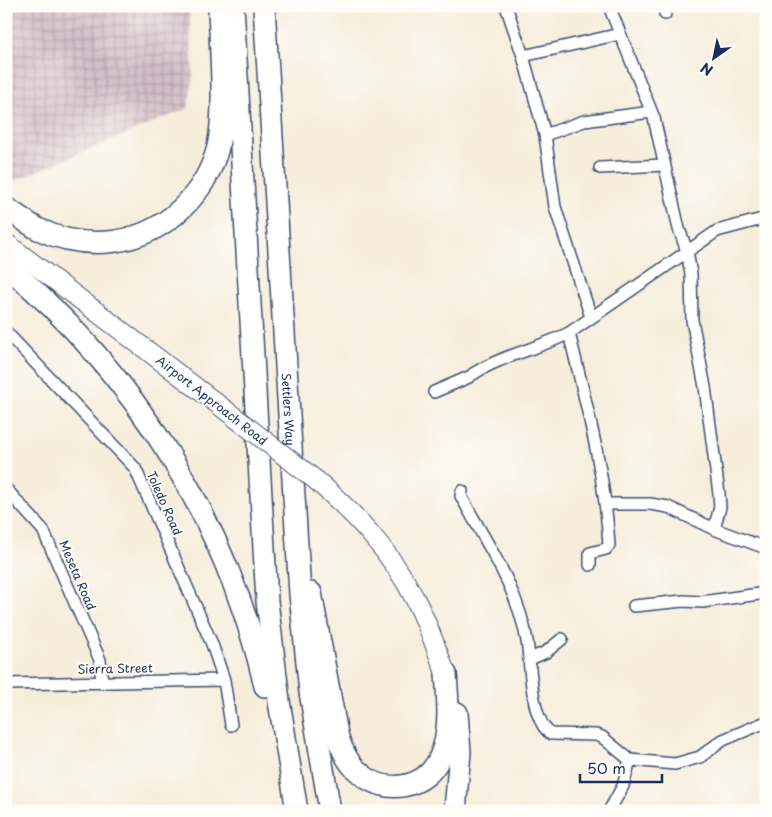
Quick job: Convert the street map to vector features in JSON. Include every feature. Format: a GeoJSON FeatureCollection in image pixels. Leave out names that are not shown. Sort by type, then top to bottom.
{"type":"FeatureCollection","features":[{"type":"Feature","properties":{"kind":"highway"},"geometry":{"type":"LineString","coordinates":[[6,208],[45,232],[71,240],[98,243],[123,241],[151,232],[174,216],[194,197],[208,174],[217,148],[221,123],[219,6]]}},
{"type":"Feature","properties":{"kind":"highway"},"geometry":{"type":"LineString","coordinates":[[233,6],[267,602],[278,701],[297,811]]}},
{"type":"Feature","properties":{"kind":"highway","name":"Settlers Way"},"geometry":{"type":"LineString","coordinates":[[264,6],[292,486],[305,653],[330,811]]}},
{"type":"Feature","properties":{"kind":"highway"},"geometry":{"type":"LineString","coordinates":[[6,266],[63,318],[116,378],[163,444],[195,499],[226,565],[250,633],[297,811]]}},
{"type":"Feature","properties":{"kind":"highway"},"geometry":{"type":"LineString","coordinates":[[292,486],[334,725],[345,755],[358,772],[373,782],[398,787],[416,782],[430,771],[440,756],[445,738],[448,701],[446,674]]}},
{"type":"Feature","properties":{"kind":"highway"},"geometry":{"type":"LineString","coordinates":[[446,674],[455,698],[459,734],[455,811]]}},
{"type":"Feature","properties":{"kind":"main road","name":"Airport Approach Road"},"geometry":{"type":"LineString","coordinates":[[6,236],[40,266],[317,481],[360,521],[393,562],[423,616],[446,674]]}},
{"type":"Feature","properties":{"kind":"main road","name":"Airport Approach Road"},"geometry":{"type":"LineString","coordinates":[[6,243],[40,266]]}},
{"type":"Feature","properties":{"kind":"street"},"geometry":{"type":"LineString","coordinates":[[506,6],[523,56],[545,135],[555,206],[591,317]]}},
{"type":"Feature","properties":{"kind":"street"},"geometry":{"type":"LineString","coordinates":[[609,6],[651,112],[687,251],[694,306],[692,320],[704,387],[719,494],[720,507],[714,530]]}},
{"type":"Feature","properties":{"kind":"street"},"geometry":{"type":"LineString","coordinates":[[523,56],[620,34]]}},
{"type":"Feature","properties":{"kind":"street"},"geometry":{"type":"LineString","coordinates":[[545,135],[584,121],[651,112]]}},
{"type":"Feature","properties":{"kind":"street"},"geometry":{"type":"LineString","coordinates":[[600,168],[664,165]]}},
{"type":"Feature","properties":{"kind":"street"},"geometry":{"type":"LineString","coordinates":[[434,392],[514,354],[546,345],[569,333],[687,251],[724,228],[766,218]]}},
{"type":"Feature","properties":{"kind":"street","name":"Toledo Road"},"geometry":{"type":"LineString","coordinates":[[6,332],[135,468],[212,644],[224,680],[231,725]]}},
{"type":"Feature","properties":{"kind":"street"},"geometry":{"type":"LineString","coordinates":[[569,333],[596,443],[606,504],[609,545],[606,549],[590,553],[590,565]]}},
{"type":"Feature","properties":{"kind":"street","name":"Meseta Road"},"geometry":{"type":"LineString","coordinates":[[6,489],[43,530],[100,660],[102,682]]}},
{"type":"Feature","properties":{"kind":"street"},"geometry":{"type":"LineString","coordinates":[[462,491],[461,496],[514,594],[530,659],[537,707],[541,723],[548,732],[552,734],[596,735],[602,737],[630,760],[675,764],[693,760],[723,740],[766,722]]}},
{"type":"Feature","properties":{"kind":"street"},"geometry":{"type":"LineString","coordinates":[[606,504],[660,505],[714,530],[766,548]]}},
{"type":"Feature","properties":{"kind":"street"},"geometry":{"type":"LineString","coordinates":[[634,606],[683,601],[702,602],[766,593]]}},
{"type":"Feature","properties":{"kind":"street"},"geometry":{"type":"LineString","coordinates":[[530,659],[546,652],[562,639]]}},
{"type":"Feature","properties":{"kind":"street","name":"Sierra Street"},"geometry":{"type":"LineString","coordinates":[[6,684],[224,680]]}},
{"type":"Feature","properties":{"kind":"street"},"geometry":{"type":"LineString","coordinates":[[609,811],[623,786],[630,760]]}},
{"type":"Feature","properties":{"kind":"shaded area"},"geometry":{"type":"Polygon","coordinates":[[[6,6],[189,6],[193,77],[188,108],[9,183],[6,181],[6,6]]]}}]}
